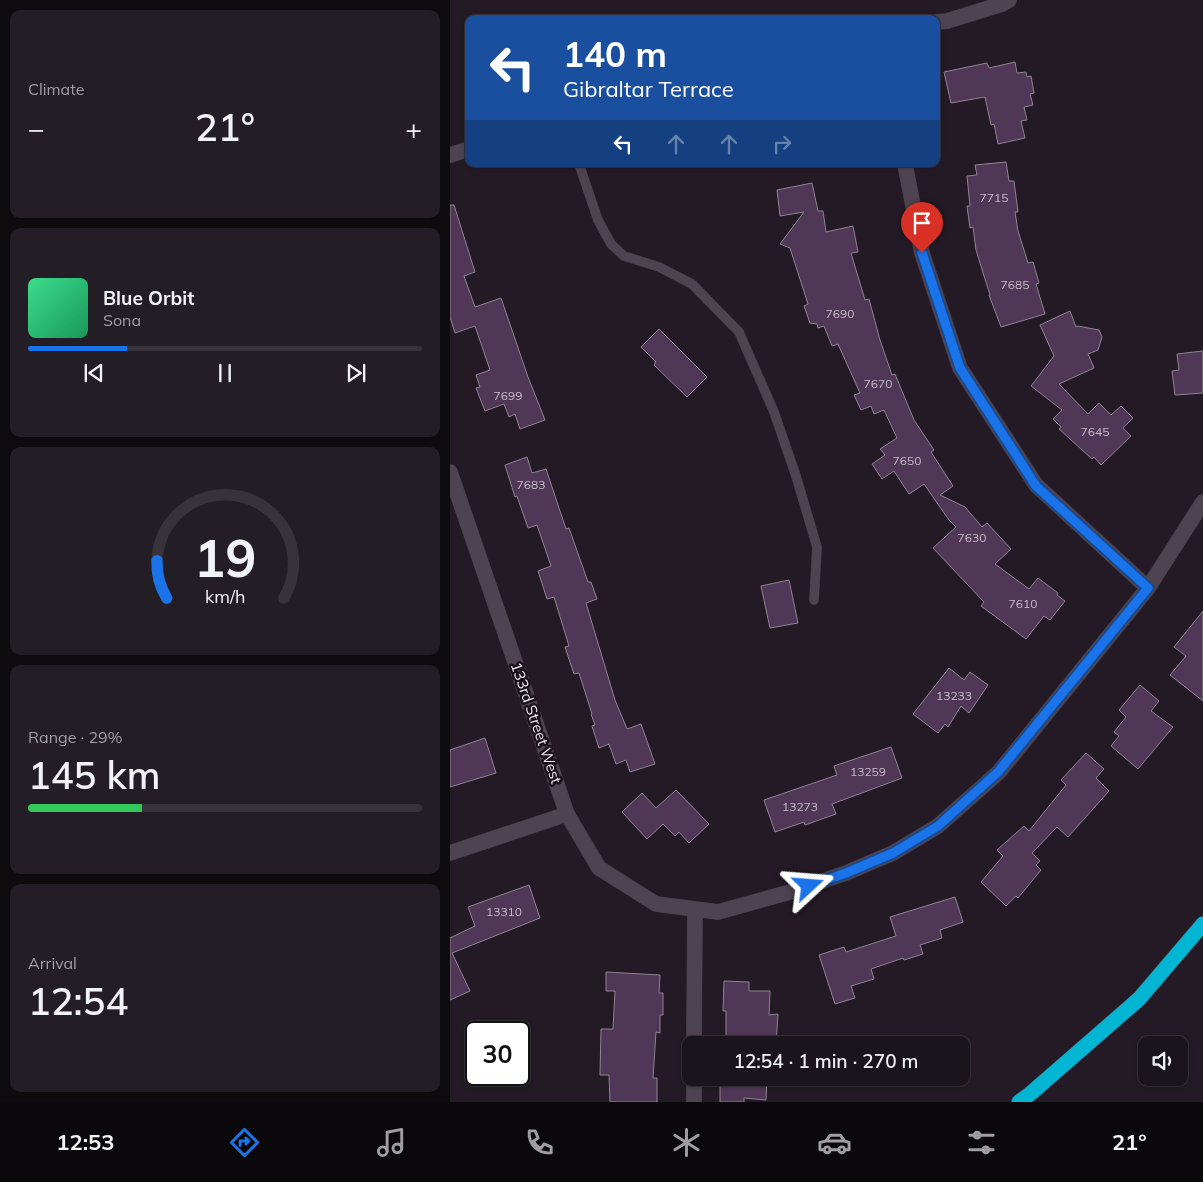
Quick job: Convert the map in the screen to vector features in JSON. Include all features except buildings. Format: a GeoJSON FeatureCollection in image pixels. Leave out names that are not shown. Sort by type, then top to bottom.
{"type":"FeatureCollection","features":[{"type":"Feature","properties":{"kind":"highway"},"geometry":{"type":"LineString","coordinates":[[1019,1102],[1138,999],[1203,924]]}},
{"type":"Feature","properties":{"kind":"street"},"geometry":{"type":"LineString","coordinates":[[940,22],[1002,4],[1009,0]]}},
{"type":"Feature","properties":{"kind":"street"},"geometry":{"type":"LineString","coordinates":[[450,155],[465,150]]}},
{"type":"Feature","properties":{"kind":"street"},"geometry":{"type":"LineString","coordinates":[[906,167],[922,253],[960,368],[1036,486],[1148,588]]}},
{"type":"Feature","properties":{"kind":"street","name":"133rd Street West"},"geometry":{"type":"LineString","coordinates":[[450,472],[454,499],[567,814],[600,868],[656,904],[718,912],[790,892],[846,873],[893,853],[938,826],[998,772],[1148,588],[1203,502]]}},
{"type":"Feature","properties":{"kind":"street"},"geometry":{"type":"LineString","coordinates":[[450,854],[567,814]]}},
{"type":"Feature","properties":{"kind":"street"},"geometry":{"type":"LineString","coordinates":[[694,1036],[695,909]]}},
{"type":"Feature","properties":{"kind":"street"},"geometry":{"type":"LineString","coordinates":[[694,1086],[694,1102]]}},
{"type":"Feature","properties":{"kind":"lane"},"geometry":{"type":"LineString","coordinates":[[580,167],[598,220],[611,244],[624,256],[659,267],[692,284],[739,332],[774,412],[796,476],[817,547],[814,600]]}},
{"type":"Feature","properties":{"kind":"route"},"geometry":{"type":"LineString","coordinates":[[809,886],[893,853],[938,826],[998,772],[1148,588],[1036,486],[960,368],[922,253]]}}]}
